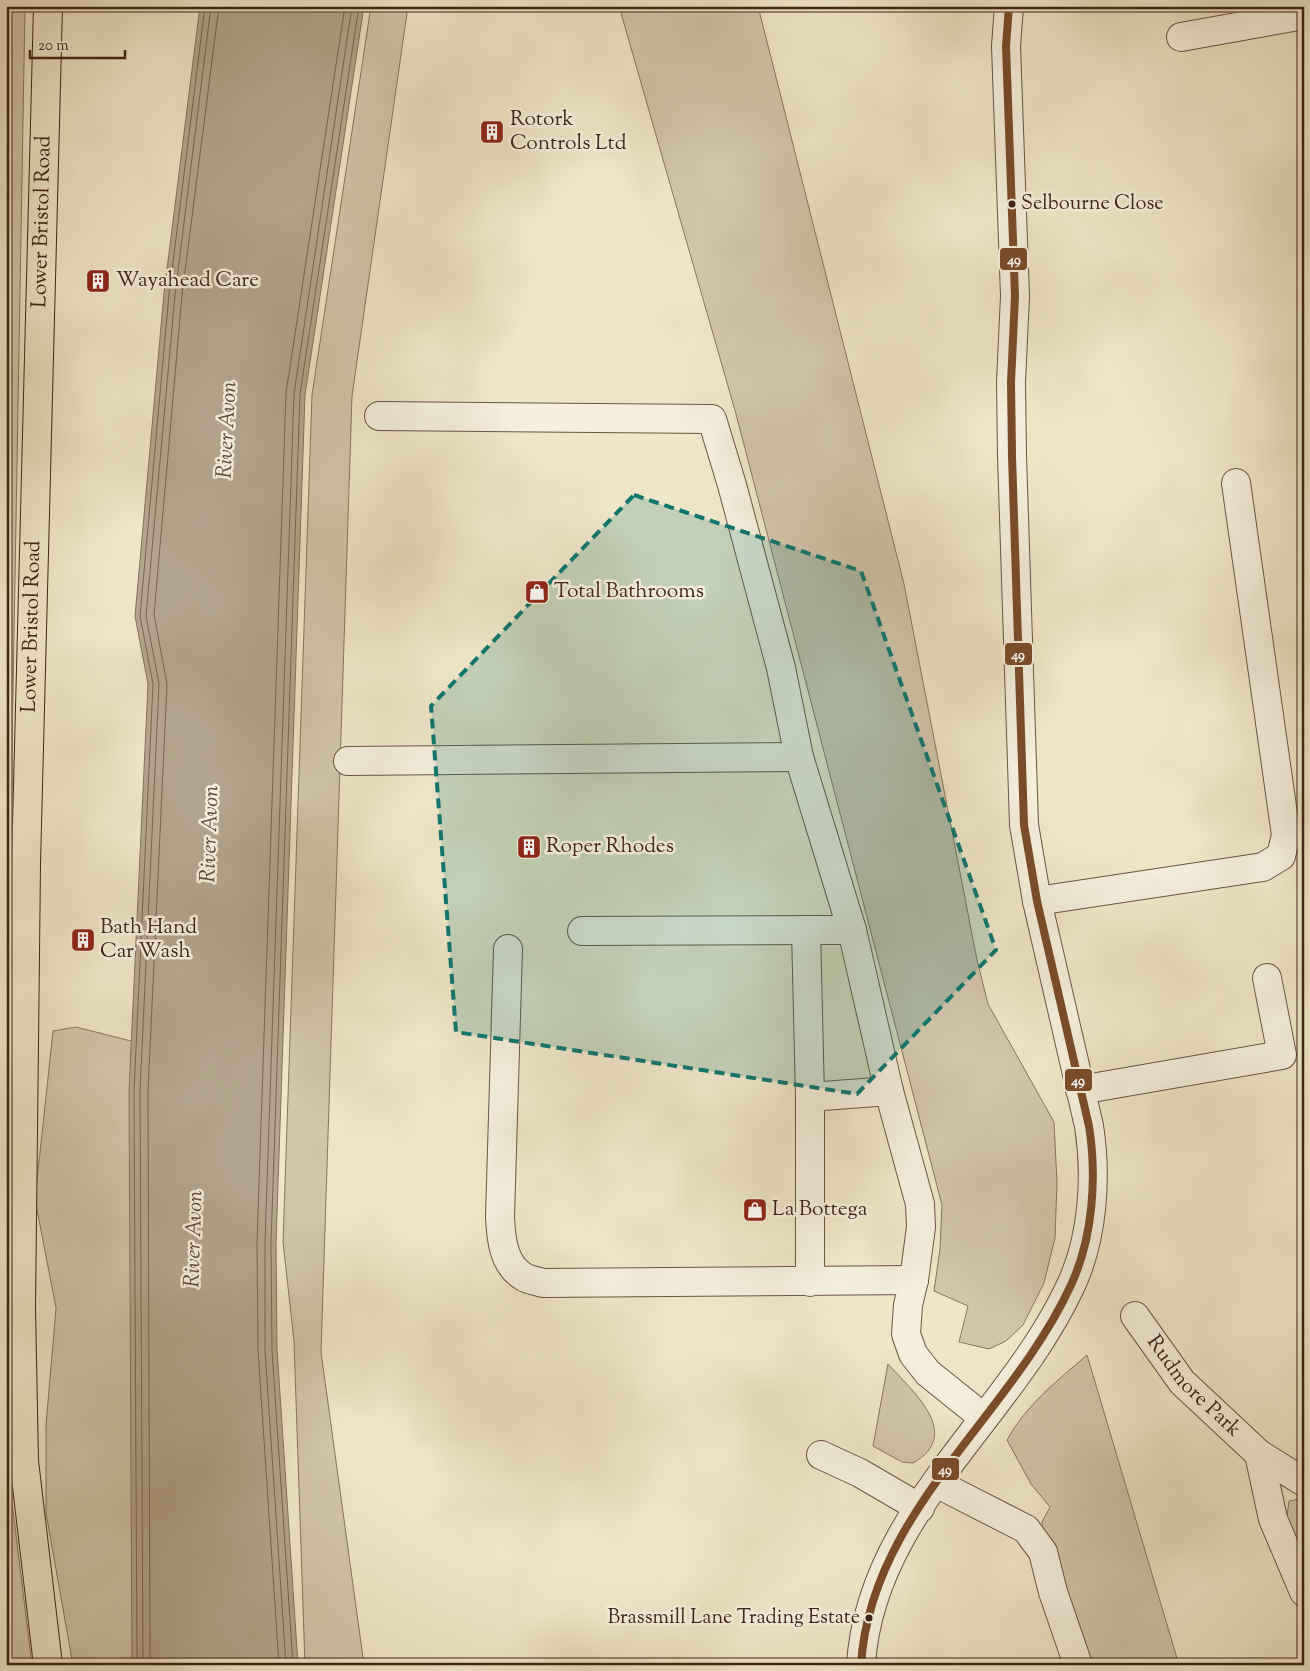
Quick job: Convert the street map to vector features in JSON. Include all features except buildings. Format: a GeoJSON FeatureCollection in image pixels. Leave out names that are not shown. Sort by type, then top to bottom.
{"type":"FeatureCollection","features":[{"type":"Feature","properties":{"kind":"highway","name":"Lower Bristol Road"},"geometry":{"type":"LineString","coordinates":[[48,6],[26,864],[21,1308],[24,1460],[48,1665]]}},
{"type":"Feature","properties":{"kind":"street"},"geometry":{"type":"LineString","coordinates":[[861,1665],[877,1589],[889,1557],[936,1483],[1045,1333],[1072,1284],[1088,1232],[1092,1182],[1092,1149],[1037,902],[1024,825],[1020,753],[1011,382],[1015,296],[1006,46],[1009,6]]}},
{"type":"Feature","properties":{"kind":"street"},"geometry":{"type":"LineString","coordinates":[[1181,37],[1304,15]]}},
{"type":"Feature","properties":{"kind":"street"},"geometry":{"type":"LineString","coordinates":[[379,416],[712,419],[732,485],[781,668],[799,757],[852,930],[889,1091],[920,1204],[921,1227],[914,1280],[908,1305],[906,1334],[913,1354],[928,1373],[984,1418]]}},
{"type":"Feature","properties":{"kind":"street"},"geometry":{"type":"LineString","coordinates":[[1037,902],[1263,867],[1281,856],[1286,835],[1236,484]]}},
{"type":"Feature","properties":{"kind":"street"},"geometry":{"type":"LineString","coordinates":[[348,761],[799,757]]}},
{"type":"Feature","properties":{"kind":"street"},"geometry":{"type":"LineString","coordinates":[[806,930],[810,1097],[810,1282]]}},
{"type":"Feature","properties":{"kind":"street"},"geometry":{"type":"LineString","coordinates":[[582,931],[852,930]]}},
{"type":"Feature","properties":{"kind":"street"},"geometry":{"type":"LineString","coordinates":[[508,949],[500,1217],[502,1244],[511,1264],[524,1277],[543,1283],[914,1280]]}},
{"type":"Feature","properties":{"kind":"street"},"geometry":{"type":"LineString","coordinates":[[1080,1090],[1282,1055],[1266,978]]}},
{"type":"Feature","properties":{"kind":"street"},"geometry":{"type":"LineString","coordinates":[[810,1097],[889,1091]]}},
{"type":"Feature","properties":{"kind":"street","name":"Rudmore Park"},"geometry":{"type":"LineString","coordinates":[[1135,1316],[1182,1382],[1258,1454],[1304,1482]]}},
{"type":"Feature","properties":{"kind":"street","name":"Rudmore Park"},"geometry":{"type":"LineString","coordinates":[[1258,1454],[1273,1519],[1304,1592]]}},
{"type":"Feature","properties":{"kind":"street"},"geometry":{"type":"LineString","coordinates":[[821,1455],[860,1473],[920,1508]]}},
{"type":"Feature","properties":{"kind":"street"},"geometry":{"type":"LineString","coordinates":[[936,1483],[1026,1529],[1043,1552],[1053,1592],[1078,1665]]}},
{"type":"Feature","properties":{"kind":"highlighted area"},"geometry":{"type":"Polygon","coordinates":[[[634,495],[861,571],[996,950],[857,1094],[456,1032],[431,706],[634,495]]]}},
{"type":"Feature","properties":{"kind":"shaded area"},"geometry":{"type":"Polygon","coordinates":[[[6,6],[25,6],[10,864],[6,1220],[6,6]]]}},
{"type":"Feature","properties":{"kind":"shaded area"},"geometry":{"type":"Polygon","coordinates":[[[371,6],[408,6],[352,396],[321,1352],[364,1665],[305,1665],[294,1341],[283,1242],[312,395],[371,6]]]}},
{"type":"Feature","properties":{"kind":"shaded area"},"geometry":{"type":"Polygon","coordinates":[[[619,6],[758,6],[904,584],[977,960],[988,1004],[1054,1122],[1057,1183],[1055,1238],[1044,1283],[1023,1325],[1006,1341],[989,1349],[959,1342],[968,1306],[934,1291],[940,1249],[942,1205],[736,414],[619,6]]]}},
{"type":"Feature","properties":{"kind":"shaded area"},"geometry":{"type":"Polygon","coordinates":[[[76,1027],[151,1046],[156,1665],[73,1665],[46,1513],[46,1425],[56,1308],[35,1199],[53,1031],[76,1027]]]}},
{"type":"Feature","properties":{"kind":"shaded area"},"geometry":{"type":"Polygon","coordinates":[[[1087,1355],[1179,1665],[1085,1665],[1043,1538],[1042,1522],[1050,1507],[1031,1484],[1007,1440],[1033,1405],[1087,1355]]]}},
{"type":"Feature","properties":{"kind":"shaded area"},"geometry":{"type":"Polygon","coordinates":[[[888,1364],[920,1400],[929,1413],[934,1426],[934,1439],[928,1452],[913,1463],[902,1462],[873,1446],[888,1364]]]}},
{"type":"Feature","properties":{"kind":"shaded area"},"geometry":{"type":"Polygon","coordinates":[[[6,1371],[7,1462],[32,1665],[6,1665],[6,1371]]]}},
{"type":"Feature","properties":{"kind":"shaded area"},"geometry":{"type":"Polygon","coordinates":[[[1304,1498],[1304,1557],[1287,1516],[1289,1501],[1304,1498]]]}},
{"type":"Feature","properties":{"kind":"water","name":"River Avon"},"geometry":{"type":"Polygon","coordinates":[[[200,6],[364,6],[305,395],[276,1243],[277,1349],[298,1665],[132,1665],[129,1091],[148,684],[135,616],[164,293],[200,6]]]}},
{"type":"Feature","properties":{"kind":"transit line","name":"49"},"geometry":{"type":"LineString","coordinates":[[861,1665],[870,1610],[889,1560],[916,1513],[947,1467],[1014,1378],[1045,1333],[1071,1285],[1084,1248],[1093,1186],[1089,1126],[1037,901],[1024,825],[1012,456],[1011,382],[1015,296],[1006,46],[1009,6]]}},
{"type":"Feature","properties":{"kind":"place","name":"Rotork Controls Ltd"},"geometry":{"type":"Point","coordinates":[492,132]}},
{"type":"Feature","properties":{"kind":"place","name":"Selbourne Close"},"geometry":{"type":"Point","coordinates":[1012,204]}},
{"type":"Feature","properties":{"kind":"place","name":"Wayahead Care"},"geometry":{"type":"Point","coordinates":[98,281]}},
{"type":"Feature","properties":{"kind":"place","name":"Total Bathrooms"},"geometry":{"type":"Point","coordinates":[537,592]}},
{"type":"Feature","properties":{"kind":"place","name":"Roper Rhodes"},"geometry":{"type":"Point","coordinates":[529,847]}},
{"type":"Feature","properties":{"kind":"place","name":"Bath Hand Car Wash"},"geometry":{"type":"Point","coordinates":[83,940]}},
{"type":"Feature","properties":{"kind":"place","name":"La Bottega"},"geometry":{"type":"Point","coordinates":[755,1210]}},
{"type":"Feature","properties":{"kind":"place","name":"Brassmill Lane Trading Estate"},"geometry":{"type":"Point","coordinates":[869,1618]}}]}
